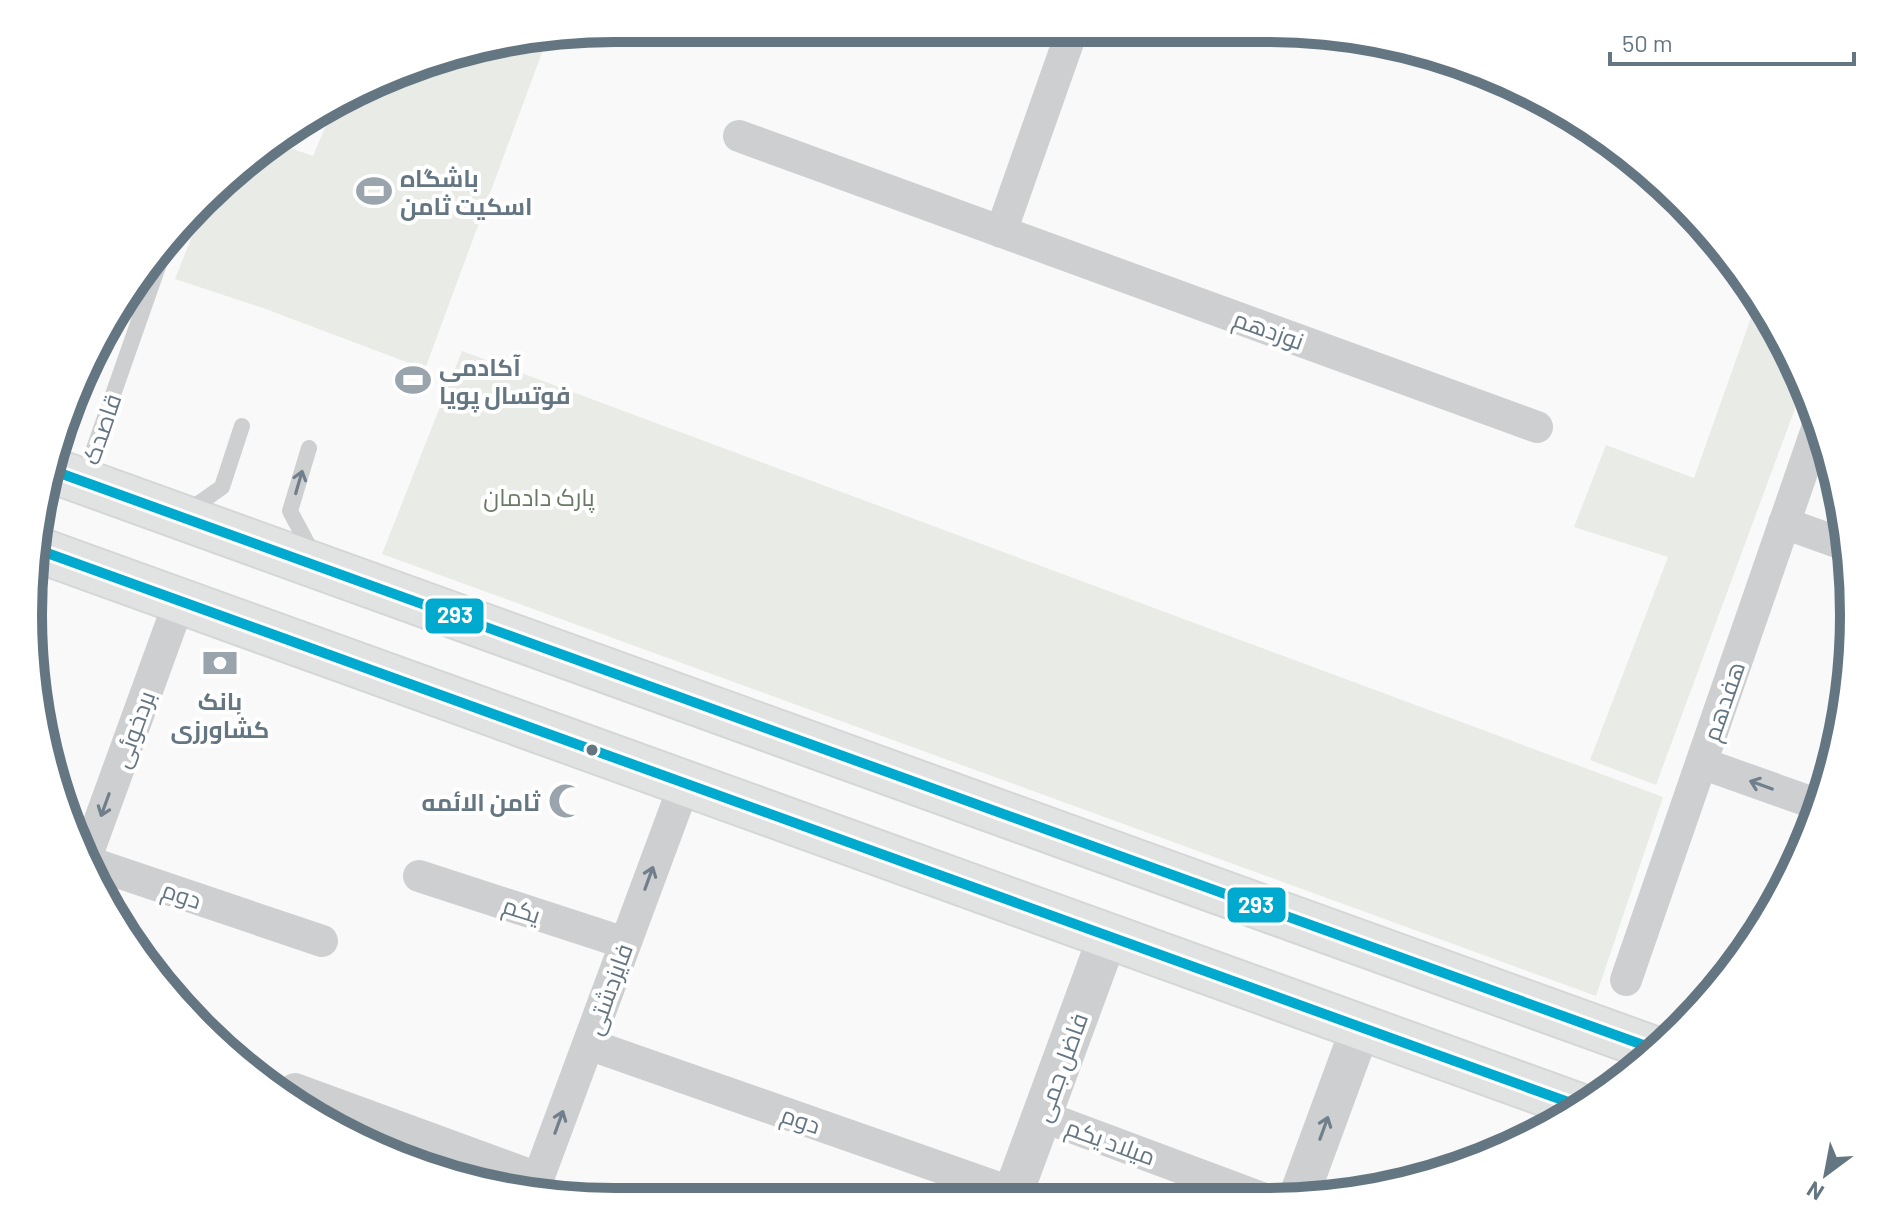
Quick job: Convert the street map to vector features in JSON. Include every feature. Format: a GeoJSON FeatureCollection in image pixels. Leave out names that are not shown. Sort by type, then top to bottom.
{"type":"FeatureCollection","features":[{"type":"Feature","properties":{"kind":"main road"},"geometry":{"type":"LineString","coordinates":[[68,476],[1645,1046]]}},
{"type":"Feature","properties":{"kind":"main road"},"geometry":{"type":"LineString","coordinates":[[46,552],[1568,1102]]}},
{"type":"Feature","properties":{"kind":"street"},"geometry":{"type":"LineString","coordinates":[[1001,232],[1068,42]]}},
{"type":"Feature","properties":{"kind":"street","name":"نوزدهم"},"geometry":{"type":"LineString","coordinates":[[739,136],[1537,427]]}},
{"type":"Feature","properties":{"kind":"street","name":"هفدهم"},"geometry":{"type":"LineString","coordinates":[[1626,980],[1813,441]]}},
{"type":"Feature","properties":{"kind":"street"},"geometry":{"type":"LineString","coordinates":[[1784,523],[1835,541]]}},
{"type":"Feature","properties":{"kind":"street","name":"بردخوئی"},"geometry":{"type":"LineString","coordinates":[[92,847],[180,600]]}},
{"type":"Feature","properties":{"kind":"street"},"geometry":{"type":"LineString","coordinates":[[1701,763],[1809,801]]}},
{"type":"Feature","properties":{"kind":"street","name":"فایزدشتی"},"geometry":{"type":"LineString","coordinates":[[537,1182],[685,783]]}},
{"type":"Feature","properties":{"kind":"street","name":"دوم"},"geometry":{"type":"LineString","coordinates":[[99,864],[322,941]]}},
{"type":"Feature","properties":{"kind":"street","name":"یکم"},"geometry":{"type":"LineString","coordinates":[[419,876],[625,943]]}},
{"type":"Feature","properties":{"kind":"street","name":"فاضل جمی"},"geometry":{"type":"LineString","coordinates":[[1015,1188],[1108,936]]}},
{"type":"Feature","properties":{"kind":"street"},"geometry":{"type":"LineString","coordinates":[[1302,1187],[1361,1027]]}},
{"type":"Feature","properties":{"kind":"street","name":"دوم"},"geometry":{"type":"LineString","coordinates":[[588,1044],[990,1188]]}},
{"type":"Feature","properties":{"kind":"street"},"geometry":{"type":"LineString","coordinates":[[295,1089],[515,1179]]}},
{"type":"Feature","properties":{"kind":"street","name":"میلاد یکم"},"geometry":{"type":"LineString","coordinates":[[1042,1116],[1235,1188]]}},
{"type":"Feature","properties":{"kind":"lane","name":"قاصدک"},"geometry":{"type":"LineString","coordinates":[[68,476],[151,280]]}},
{"type":"Feature","properties":{"kind":"lane"},"geometry":{"type":"LineString","coordinates":[[181,516],[222,487],[242,426]]}},
{"type":"Feature","properties":{"kind":"lane"},"geometry":{"type":"LineString","coordinates":[[309,448],[290,511],[318,565]]}},
{"type":"Feature","properties":{"kind":"green space"},"geometry":{"type":"Polygon","coordinates":[[[544,47],[425,369],[263,308],[175,279],[197,223],[237,184],[286,147],[313,156],[329,119],[362,101],[431,72],[503,53],[544,47]]]}},
{"type":"Feature","properties":{"kind":"green space"},"geometry":{"type":"Polygon","coordinates":[[[1753,313],[1781,362],[1798,401],[1656,785],[1590,760],[1668,557],[1574,527],[1606,445],[1694,478],[1753,313]]]}},
{"type":"Feature","properties":{"kind":"green space","name":"پارک دادمان"},"geometry":{"type":"Polygon","coordinates":[[[462,351],[1663,797],[1596,996],[382,554],[462,351]]]}},
{"type":"Feature","properties":{"kind":"green space"},"geometry":{"type":"Polygon","coordinates":[[[362,1129],[481,1172],[431,1158],[362,1129]]]}},
{"type":"Feature","properties":{"kind":"transit line","name":"293"},"geometry":{"type":"LineString","coordinates":[[60,473],[1645,1046]]}},
{"type":"Feature","properties":{"kind":"transit line","name":"293"},"geometry":{"type":"LineString","coordinates":[[46,552],[1568,1102]]}},
{"type":"Feature","properties":{"kind":"place","name":"باشگاه اسکیت ثامن"},"geometry":{"type":"Point","coordinates":[374,191]}},
{"type":"Feature","properties":{"kind":"place","name":"آکادمی فوتسال پویا"},"geometry":{"type":"Point","coordinates":[413,380]}},
{"type":"Feature","properties":{"kind":"place","name":"بانک کشاورزی"},"geometry":{"type":"Point","coordinates":[220,663]}},
{"type":"Feature","properties":{"kind":"place","name":"ثامن الائمه"},"geometry":{"type":"Point","coordinates":[566,801]}}]}
